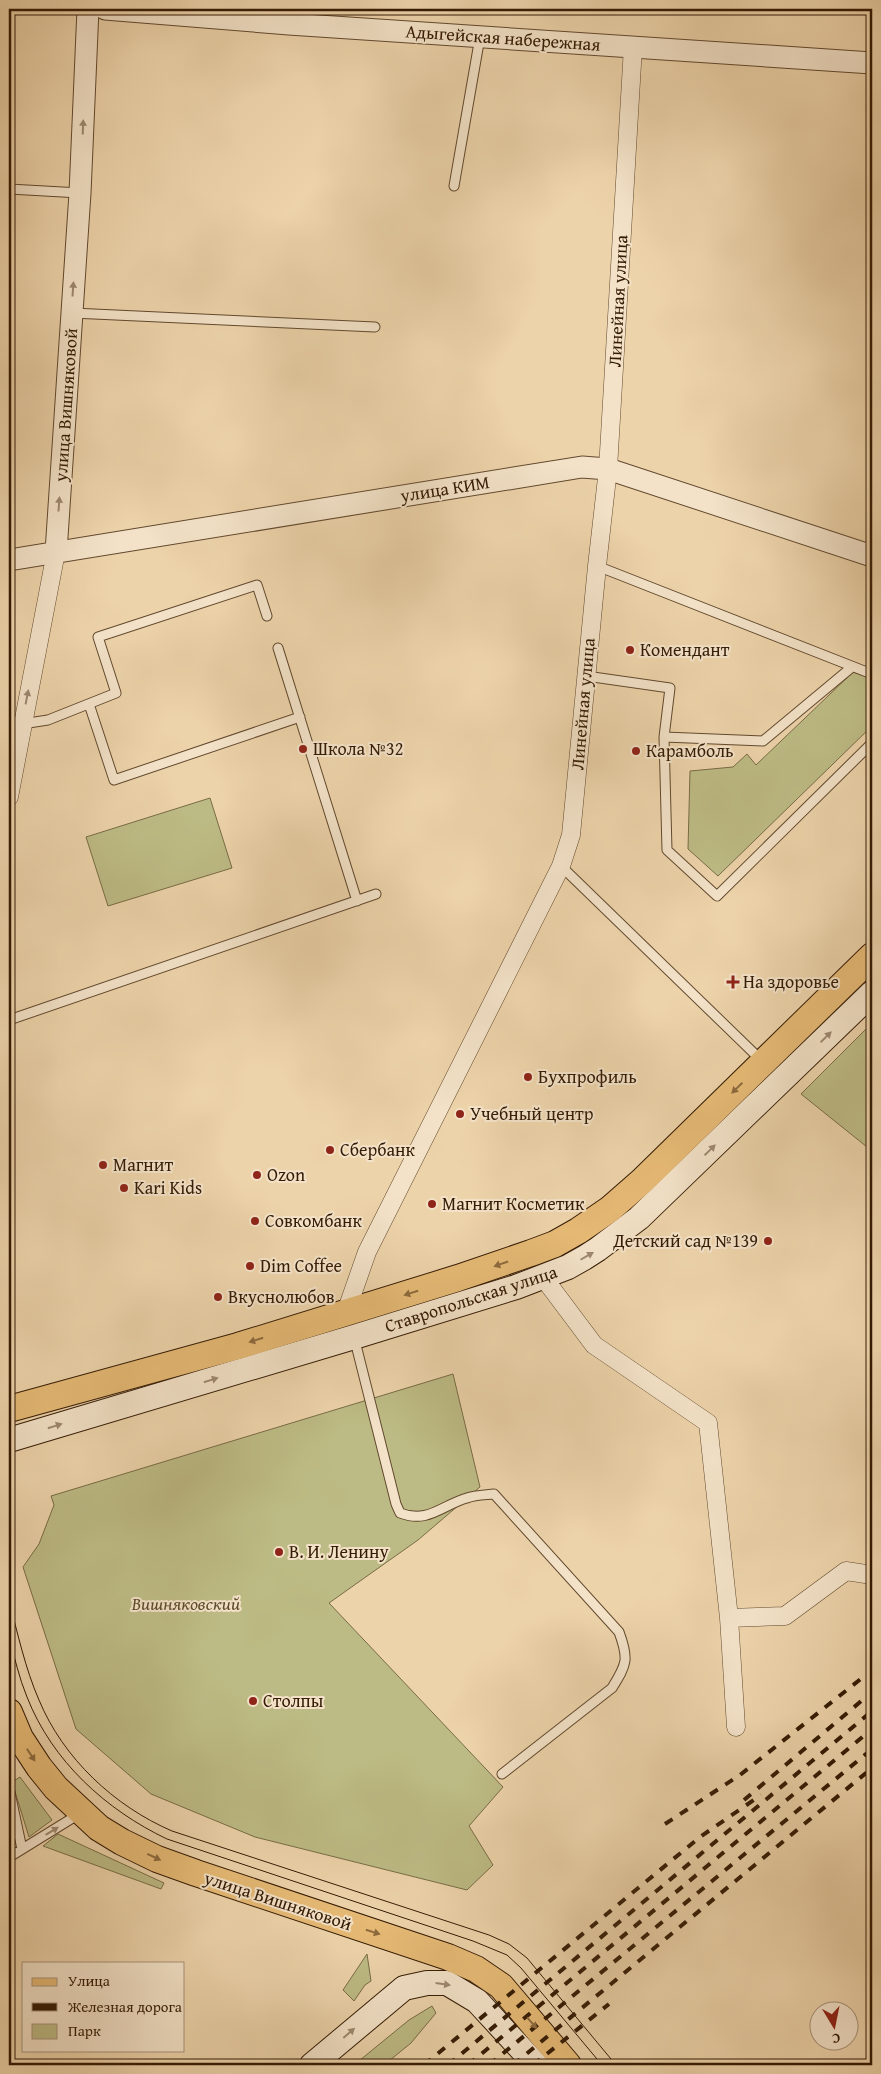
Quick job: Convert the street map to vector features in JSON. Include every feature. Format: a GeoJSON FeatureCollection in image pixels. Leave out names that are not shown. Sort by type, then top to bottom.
{"type":"FeatureCollection","features":[{"type":"Feature","properties":{"kind":"main road","name":"Ставропольская улица"},"geometry":{"type":"LineString","coordinates":[[9,1440],[354,1338],[516,1287],[555,1244],[578,1232],[610,1209],[642,1181],[872,956]]}},
{"type":"Feature","properties":{"kind":"main road","name":"Ставропольская улица"},"geometry":{"type":"LineString","coordinates":[[9,1409],[149,1371],[346,1312],[537,1265],[568,1266],[598,1249],[639,1218],[872,993]]}},
{"type":"Feature","properties":{"kind":"main road","name":"Ставропольская улица"},"geometry":{"type":"LineString","coordinates":[[9,1425],[149,1371]]}},
{"type":"Feature","properties":{"kind":"main road","name":"улица Вишняковой"},"geometry":{"type":"LineString","coordinates":[[9,1712],[20,1738],[39,1767],[56,1788],[99,1828],[157,1859],[448,1957],[476,1969],[501,1986],[568,2065]]}},
{"type":"Feature","properties":{"kind":"main road"},"geometry":{"type":"LineString","coordinates":[[312,2065],[404,1988],[427,1983],[447,1983],[477,2001],[536,2065]]}},
{"type":"Feature","properties":{"kind":"street","name":"улица Вишняковой"},"geometry":{"type":"LineString","coordinates":[[9,790],[56,552],[80,193],[88,9]]}},
{"type":"Feature","properties":{"kind":"street","name":"Адыгейская набережная"},"geometry":{"type":"LineString","coordinates":[[105,9],[290,16],[480,37],[872,63]]}},
{"type":"Feature","properties":{"kind":"street","name":"Линейная улица"},"geometry":{"type":"LineString","coordinates":[[346,1312],[367,1252],[561,866],[571,835],[608,469],[633,47]]}},
{"type":"Feature","properties":{"kind":"street","name":"улица КИМ"},"geometry":{"type":"LineString","coordinates":[[9,560],[582,467],[608,469],[872,556]]}},
{"type":"Feature","properties":{"kind":"street"},"geometry":{"type":"LineString","coordinates":[[537,1265],[563,1306],[594,1345],[708,1423],[729,1618],[736,1727]]}},
{"type":"Feature","properties":{"kind":"street"},"geometry":{"type":"LineString","coordinates":[[729,1618],[785,1616],[846,1571],[872,1575]]}},
{"type":"Feature","properties":{"kind":"lane"},"geometry":{"type":"LineString","coordinates":[[454,186],[480,37]]}},
{"type":"Feature","properties":{"kind":"lane"},"geometry":{"type":"LineString","coordinates":[[9,189],[80,193]]}},
{"type":"Feature","properties":{"kind":"lane"},"geometry":{"type":"LineString","coordinates":[[72,313],[375,327]]}},
{"type":"Feature","properties":{"kind":"lane"},"geometry":{"type":"LineString","coordinates":[[597,566],[872,674]]}},
{"type":"Feature","properties":{"kind":"lane"},"geometry":{"type":"LineString","coordinates":[[22,724],[48,720],[116,693],[98,638],[257,585],[267,616]]}},
{"type":"Feature","properties":{"kind":"lane"},"geometry":{"type":"LineString","coordinates":[[278,648],[357,901]]}},
{"type":"Feature","properties":{"kind":"lane"},"geometry":{"type":"LineString","coordinates":[[664,737],[763,741],[852,667]]}},
{"type":"Feature","properties":{"kind":"lane"},"geometry":{"type":"LineString","coordinates":[[586,676],[670,688],[664,737],[667,850],[717,896],[872,744]]}},
{"type":"Feature","properties":{"kind":"lane"},"geometry":{"type":"LineString","coordinates":[[89,704],[114,780],[300,717]]}},
{"type":"Feature","properties":{"kind":"lane"},"geometry":{"type":"LineString","coordinates":[[561,866],[764,1062]]}},
{"type":"Feature","properties":{"kind":"lane"},"geometry":{"type":"LineString","coordinates":[[9,1020],[376,894]]}},
{"type":"Feature","properties":{"kind":"lane"},"geometry":{"type":"LineString","coordinates":[[354,1338],[396,1504],[400,1513],[411,1518],[428,1515],[467,1498],[494,1494],[619,1632],[626,1652],[623,1671],[612,1688],[502,1774]]}},
{"type":"Feature","properties":{"kind":"lane"},"geometry":{"type":"LineString","coordinates":[[9,1788],[22,1848]]}},
{"type":"Feature","properties":{"kind":"lane"},"geometry":{"type":"LineString","coordinates":[[11,1856],[82,1812]]}},
{"type":"Feature","properties":{"kind":"green space"},"geometry":{"type":"Polygon","coordinates":[[[853,672],[872,679],[872,726],[718,876],[688,849],[690,771],[733,767],[747,754],[756,765],[853,672]]]}},
{"type":"Feature","properties":{"kind":"green space"},"geometry":{"type":"Polygon","coordinates":[[[210,798],[232,868],[108,906],[86,837],[210,798]]]}},
{"type":"Feature","properties":{"kind":"green space"},"geometry":{"type":"Polygon","coordinates":[[[872,1023],[872,1151],[801,1094],[872,1023]]]}},
{"type":"Feature","properties":{"kind":"green space","name":"Вишняковский"},"geometry":{"type":"Polygon","coordinates":[[[453,1374],[480,1487],[418,1540],[329,1603],[503,1787],[469,1826],[493,1865],[467,1890],[255,1837],[151,1794],[76,1729],[23,1567],[39,1544],[54,1505],[51,1496],[453,1374]]]}},
{"type":"Feature","properties":{"kind":"green space"},"geometry":{"type":"Polygon","coordinates":[[[20,1777],[52,1820],[29,1837],[12,1782],[20,1777]]]}},
{"type":"Feature","properties":{"kind":"green space"},"geometry":{"type":"Polygon","coordinates":[[[58,1834],[164,1883],[161,1889],[43,1846],[58,1834]]]}},
{"type":"Feature","properties":{"kind":"green space"},"geometry":{"type":"Polygon","coordinates":[[[367,1954],[371,1981],[365,1985],[354,2001],[343,1990],[367,1954]]]}},
{"type":"Feature","properties":{"kind":"green space"},"geometry":{"type":"Polygon","coordinates":[[[432,2006],[436,2013],[411,2043],[384,2065],[354,2065],[409,2020],[432,2006]]]}},
{"type":"Feature","properties":{"kind":"tram line"},"geometry":{"type":"LineString","coordinates":[[9,1601],[30,1676],[49,1721],[76,1760],[111,1794],[151,1821],[172,1831],[489,1935],[509,1944],[527,1958],[616,2065]]}},
{"type":"Feature","properties":{"kind":"tram line"},"geometry":{"type":"LineString","coordinates":[[9,1638],[27,1697],[51,1742],[84,1781],[123,1814],[167,1839],[473,1941],[507,1955],[521,1968],[602,2065]]}},
{"type":"Feature","properties":{"kind":"railway"},"geometry":{"type":"LineString","coordinates":[[665,1824],[740,1775],[872,1670]]}},
{"type":"Feature","properties":{"kind":"railway"},"geometry":{"type":"LineString","coordinates":[[744,1800],[872,1692]]}},
{"type":"Feature","properties":{"kind":"railway"},"geometry":{"type":"LineString","coordinates":[[448,2065],[872,1711]]}},
{"type":"Feature","properties":{"kind":"railway"},"geometry":{"type":"LineString","coordinates":[[468,2065],[872,1729]]}},
{"type":"Feature","properties":{"kind":"railway"},"geometry":{"type":"LineString","coordinates":[[489,2065],[872,1749]]}},
{"type":"Feature","properties":{"kind":"railway"},"geometry":{"type":"LineString","coordinates":[[513,2065],[872,1768]]}},
{"type":"Feature","properties":{"kind":"railway"},"geometry":{"type":"LineString","coordinates":[[424,2065],[700,1837],[761,1795]]}},
{"type":"Feature","properties":{"kind":"railway"},"geometry":{"type":"LineString","coordinates":[[533,2065],[609,2004]]}},
{"type":"Feature","properties":{"kind":"place","name":"Комендант"},"geometry":{"type":"Point","coordinates":[630,650]}},
{"type":"Feature","properties":{"kind":"place","name":"Школа №32"},"geometry":{"type":"Point","coordinates":[303,749]}},
{"type":"Feature","properties":{"kind":"place","name":"Карамболь"},"geometry":{"type":"Point","coordinates":[636,751]}},
{"type":"Feature","properties":{"kind":"place","name":"На здоровье"},"geometry":{"type":"Point","coordinates":[733,982]}},
{"type":"Feature","properties":{"kind":"place","name":"Бухпрофиль"},"geometry":{"type":"Point","coordinates":[528,1077]}},
{"type":"Feature","properties":{"kind":"place","name":"Учебный центр"},"geometry":{"type":"Point","coordinates":[460,1114]}},
{"type":"Feature","properties":{"kind":"place","name":"Сбербанк"},"geometry":{"type":"Point","coordinates":[330,1150]}},
{"type":"Feature","properties":{"kind":"place","name":"Магнит"},"geometry":{"type":"Point","coordinates":[103,1165]}},
{"type":"Feature","properties":{"kind":"place","name":"Ozon"},"geometry":{"type":"Point","coordinates":[257,1175]}},
{"type":"Feature","properties":{"kind":"place","name":"Kari Kids"},"geometry":{"type":"Point","coordinates":[124,1188]}},
{"type":"Feature","properties":{"kind":"place","name":"Магнит Косметик"},"geometry":{"type":"Point","coordinates":[432,1204]}},
{"type":"Feature","properties":{"kind":"place","name":"Совкомбанк"},"geometry":{"type":"Point","coordinates":[255,1221]}},
{"type":"Feature","properties":{"kind":"place","name":"Детский сад №139"},"geometry":{"type":"Point","coordinates":[768,1241]}},
{"type":"Feature","properties":{"kind":"place","name":"Dim Coffee"},"geometry":{"type":"Point","coordinates":[250,1266]}},
{"type":"Feature","properties":{"kind":"place","name":"Вкуснолюбов"},"geometry":{"type":"Point","coordinates":[218,1297]}},
{"type":"Feature","properties":{"kind":"place","name":"В. И. Ленину"},"geometry":{"type":"Point","coordinates":[279,1552]}},
{"type":"Feature","properties":{"kind":"place","name":"Столпы"},"geometry":{"type":"Point","coordinates":[253,1701]}}]}
